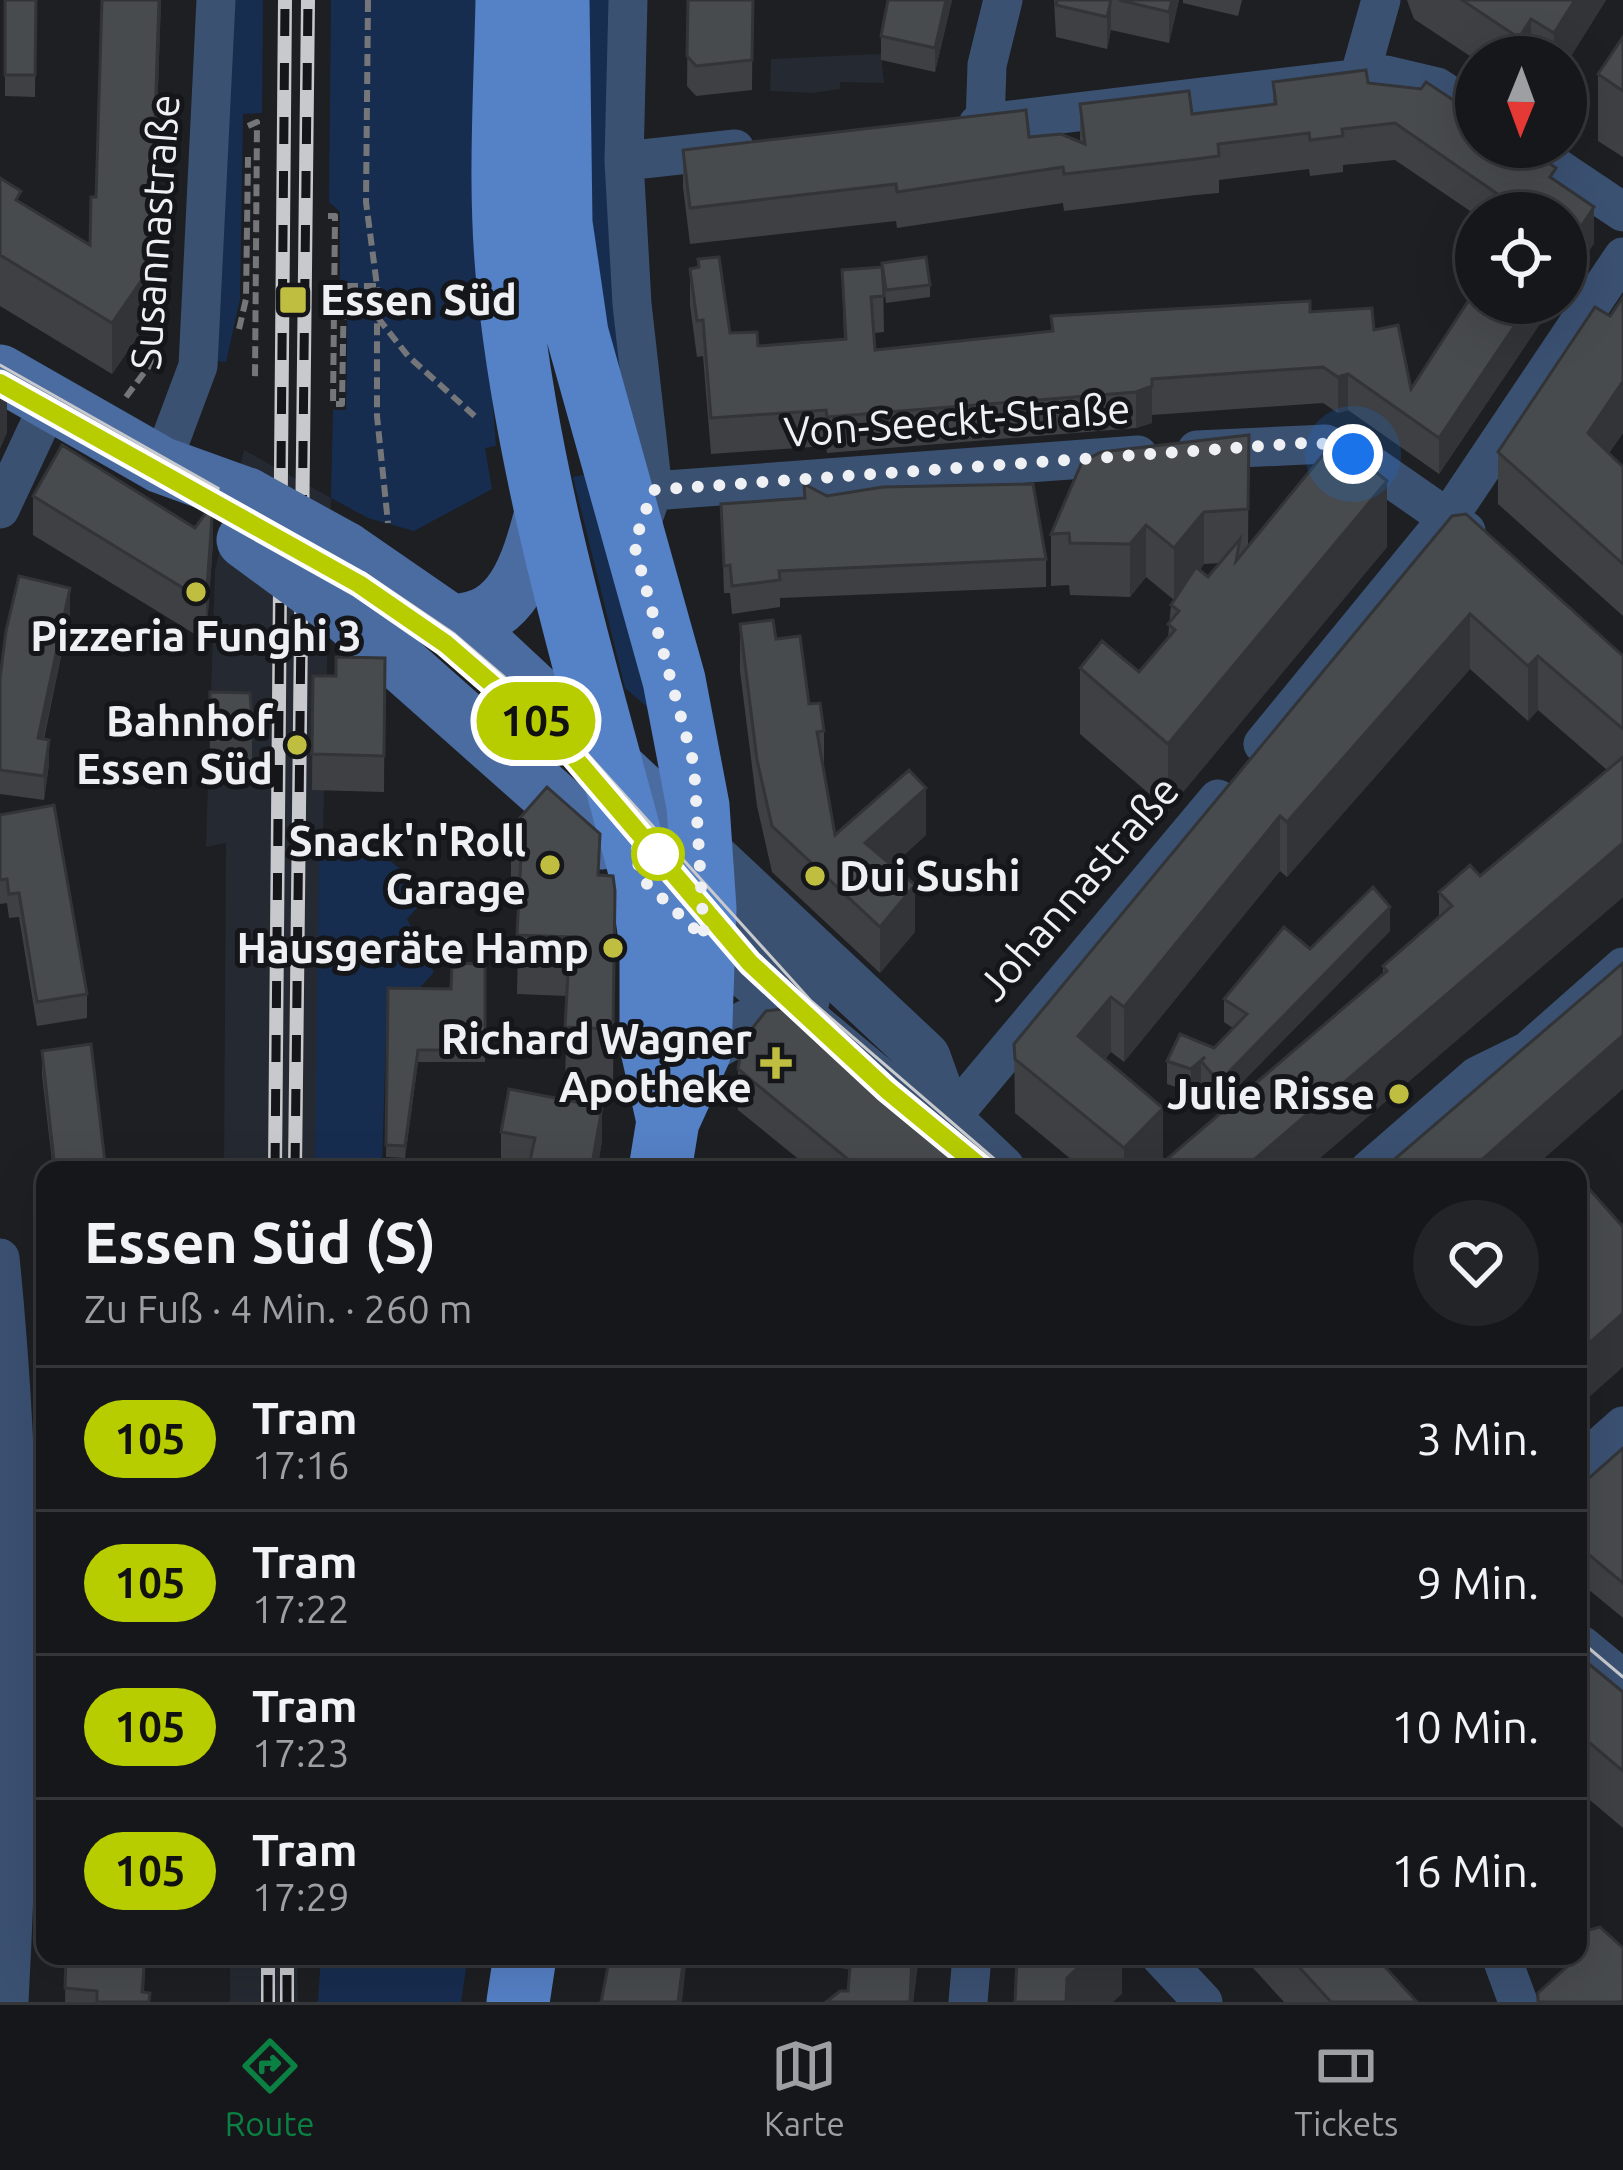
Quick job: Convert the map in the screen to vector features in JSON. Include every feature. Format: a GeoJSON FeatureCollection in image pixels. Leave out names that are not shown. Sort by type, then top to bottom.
{"type":"FeatureCollection","features":[{"type":"Feature","properties":{"kind":"main road"},"geometry":{"type":"LineString","coordinates":[[507,0],[508,286],[590,767],[701,847]]}},
{"type":"Feature","properties":{"kind":"main road"},"geometry":{"type":"LineString","coordinates":[[558,0],[556,97],[569,283],[586,376],[643,517],[694,765],[704,938],[700,1051],[664,1146]]}},
{"type":"Feature","properties":{"kind":"main road"},"geometry":{"type":"LineString","coordinates":[[0,373],[246,518],[359,572],[558,709],[642,879],[650,948],[651,1045],[664,1146]]}},
{"type":"Feature","properties":{"kind":"main road"},"geometry":{"type":"LineString","coordinates":[[456,640],[514,591],[546,502]]}},
{"type":"Feature","properties":{"kind":"main road"},"geometry":{"type":"LineString","coordinates":[[359,572],[642,879],[704,938]]}},
{"type":"Feature","properties":{"kind":"main road"},"geometry":{"type":"LineString","coordinates":[[518,2002],[523,1965]]}},
{"type":"Feature","properties":{"kind":"street","name":"Susannastraße"},"geometry":{"type":"LineString","coordinates":[[161,464],[196,378],[216,0]]}},
{"type":"Feature","properties":{"kind":"street"},"geometry":{"type":"LineString","coordinates":[[628,0],[624,161],[643,517]]}},
{"type":"Feature","properties":{"kind":"street"},"geometry":{"type":"LineString","coordinates":[[986,124],[988,65],[1003,0]]}},
{"type":"Feature","properties":{"kind":"street"},"geometry":{"type":"LineString","coordinates":[[1359,78],[1381,0]]}},
{"type":"Feature","properties":{"kind":"street"},"geometry":{"type":"LineString","coordinates":[[940,128],[1359,78],[1411,78],[1455,102]]}},
{"type":"Feature","properties":{"kind":"street"},"geometry":{"type":"LineString","coordinates":[[624,161],[782,145]]}},
{"type":"Feature","properties":{"kind":"street"},"geometry":{"type":"LineString","coordinates":[[1557,168],[1623,212]]}},
{"type":"Feature","properties":{"kind":"street","name":"Johannastraße"},"geometry":{"type":"LineString","coordinates":[[948,1121],[1448,518],[1623,257]]}},
{"type":"Feature","properties":{"kind":"street"},"geometry":{"type":"LineString","coordinates":[[0,509],[50,402]]}},
{"type":"Feature","properties":{"kind":"street","name":"Von-Seeckt-Straße"},"geometry":{"type":"LineString","coordinates":[[643,517],[1314,443],[1353,454],[1489,550]]}},
{"type":"Feature","properties":{"kind":"street"},"geometry":{"type":"LineString","coordinates":[[701,847],[925,1057],[948,1121]]}},
{"type":"Feature","properties":{"kind":"street"},"geometry":{"type":"LineString","coordinates":[[704,938],[887,1090],[948,1121],[990,1161]]}},
{"type":"Feature","properties":{"kind":"street"},"geometry":{"type":"LineString","coordinates":[[1379,1161],[1477,1076],[1528,1052],[1623,967]]}},
{"type":"Feature","properties":{"kind":"street"},"geometry":{"type":"LineString","coordinates":[[700,1051],[748,1025],[795,1017]]}},
{"type":"Feature","properties":{"kind":"street"},"geometry":{"type":"LineString","coordinates":[[0,1258],[18,1825],[9,2002]]}},
{"type":"Feature","properties":{"kind":"street"},"geometry":{"type":"LineString","coordinates":[[1587,1458],[1623,1426]]}},
{"type":"Feature","properties":{"kind":"street"},"geometry":{"type":"LineString","coordinates":[[1587,1657],[1623,1687]]}},
{"type":"Feature","properties":{"kind":"street"},"geometry":{"type":"LineString","coordinates":[[968,2002],[971,1965]]}},
{"type":"Feature","properties":{"kind":"street"},"geometry":{"type":"LineString","coordinates":[[1168,1965],[1203,2002]]}},
{"type":"Feature","properties":{"kind":"street"},"geometry":{"type":"LineString","coordinates":[[1504,1965],[1518,2002]]}},
{"type":"Feature","properties":{"kind":"lane"},"geometry":{"type":"LineString","coordinates":[[493,686],[590,767]]}},
{"type":"Feature","properties":{"kind":"path"},"geometry":{"type":"LineString","coordinates":[[359,572],[378,317],[366,202],[368,0]]}},
{"type":"Feature","properties":{"kind":"path"},"geometry":{"type":"LineString","coordinates":[[237,335],[246,299],[248,122],[257,122],[259,378]]}},
{"type":"Feature","properties":{"kind":"path"},"geometry":{"type":"LineString","coordinates":[[328,216],[334,217],[333,404],[342,404],[344,286],[377,286]]}},
{"type":"Feature","properties":{"kind":"path"},"geometry":{"type":"LineString","coordinates":[[101,431],[202,293]]}},
{"type":"Feature","properties":{"kind":"path"},"geometry":{"type":"LineString","coordinates":[[378,317],[408,356],[476,416],[487,435]]}},
{"type":"Feature","properties":{"kind":"shaded area"},"geometry":{"type":"Polygon","coordinates":[[[231,0],[263,0],[262,113],[243,114],[240,299],[226,362],[217,361],[231,0]]]}},
{"type":"Feature","properties":{"kind":"shaded area"},"geometry":{"type":"Polygon","coordinates":[[[331,0],[485,0],[478,224],[496,446],[485,448],[492,489],[414,531],[368,518],[331,498],[333,410],[346,410],[348,281],[340,281],[340,212],[329,202],[331,0]]]}},
{"type":"Feature","properties":{"kind":"shaded area"},"geometry":{"type":"Polygon","coordinates":[[[573,0],[612,0],[629,413],[589,281],[573,0]]]}},
{"type":"Feature","properties":{"kind":"shaded area"},"geometry":{"type":"Polygon","coordinates":[[[881,54],[884,83],[840,82],[840,89],[812,93],[770,91],[771,59],[881,54]]]}},
{"type":"Feature","properties":{"kind":"shaded area"},"geometry":{"type":"Polygon","coordinates":[[[244,450],[331,498],[315,1161],[224,1161],[226,843],[206,847],[215,570],[244,450]]]}},
{"type":"Feature","properties":{"kind":"shaded area"},"geometry":{"type":"Polygon","coordinates":[[[593,473],[665,722],[625,688],[573,477],[593,473]]]}},
{"type":"Feature","properties":{"kind":"shaded area"},"geometry":{"type":"Polygon","coordinates":[[[319,855],[385,857],[431,893],[407,919],[434,972],[409,1000],[387,1000],[382,1161],[315,1161],[319,855]]]}},
{"type":"Feature","properties":{"kind":"shaded area"},"geometry":{"type":"Polygon","coordinates":[[[230,1965],[297,1965],[298,2002],[230,2002],[230,1965]]]}},
{"type":"Feature","properties":{"kind":"shaded area"},"geometry":{"type":"Polygon","coordinates":[[[320,1965],[467,1965],[461,2002],[318,2002],[320,1965]]]}},
{"type":"Feature","properties":{"kind":"building"},"geometry":{"type":"Polygon","coordinates":[[[5,0],[36,0],[35,75],[5,75],[5,0]]]}},
{"type":"Feature","properties":{"kind":"building"},"geometry":{"type":"Polygon","coordinates":[[[102,0],[159,0],[150,268],[112,323],[0,255],[0,178],[21,191],[16,200],[90,245],[91,197],[96,197],[102,0]]]}},
{"type":"Feature","properties":{"kind":"building"},"geometry":{"type":"Polygon","coordinates":[[[688,0],[753,0],[752,60],[696,66],[687,56],[688,0]]]}},
{"type":"Feature","properties":{"kind":"building"},"geometry":{"type":"Polygon","coordinates":[[[888,0],[946,0],[935,48],[881,36],[888,0]]]}},
{"type":"Feature","properties":{"kind":"building"},"geometry":{"type":"Polygon","coordinates":[[[1057,0],[1111,0],[1107,17],[1056,5],[1057,0]]]}},
{"type":"Feature","properties":{"kind":"building"},"geometry":{"type":"Polygon","coordinates":[[[1119,0],[1172,0],[1169,12],[1119,0]]]}},
{"type":"Feature","properties":{"kind":"building"},"geometry":{"type":"Polygon","coordinates":[[[1462,0],[1575,0],[1554,33],[1531,19],[1516,36],[1462,0]]]}},
{"type":"Feature","properties":{"kind":"building"},"geometry":{"type":"Polygon","coordinates":[[[1623,37],[1623,91],[1598,74],[1623,37]]]}},
{"type":"Feature","properties":{"kind":"building"},"geometry":{"type":"Polygon","coordinates":[[[1366,70],[1368,83],[1421,89],[1426,82],[1455,101],[1455,165],[1395,123],[1342,129],[1343,136],[1310,140],[1309,133],[1218,144],[1219,156],[1196,159],[1064,174],[1063,167],[897,192],[896,184],[690,208],[683,150],[1026,110],[1029,137],[1061,134],[1085,144],[1080,104],[1189,91],[1192,114],[1276,104],[1273,82],[1366,70]]]}},
{"type":"Feature","properties":{"kind":"building"},"geometry":{"type":"Polygon","coordinates":[[[1460,168],[1556,168],[1550,177],[1572,192],[1495,192],[1460,168]]]}},
{"type":"Feature","properties":{"kind":"building"},"geometry":{"type":"Polygon","coordinates":[[[719,257],[730,333],[757,332],[758,346],[846,339],[842,270],[882,267],[884,296],[871,297],[875,350],[1053,331],[1051,316],[1310,301],[1310,312],[1372,308],[1374,330],[1398,325],[1411,389],[1455,321],[1516,324],[1439,438],[1348,374],[1338,377],[1323,367],[1152,379],[1152,386],[1136,392],[827,417],[826,410],[711,418],[703,320],[697,321],[690,269],[699,267],[698,259],[719,257]]]}},
{"type":"Feature","properties":{"kind":"building"},"geometry":{"type":"Polygon","coordinates":[[[926,257],[930,285],[886,290],[882,263],[926,257]]]}},
{"type":"Feature","properties":{"kind":"building"},"geometry":{"type":"Polygon","coordinates":[[[1623,297],[1623,381],[1588,433],[1623,467],[1623,564],[1498,452],[1595,307],[1610,316],[1623,297]]]}},
{"type":"Feature","properties":{"kind":"building"},"geometry":{"type":"Polygon","coordinates":[[[1249,435],[1248,509],[1204,512],[1174,548],[1146,525],[1130,544],[1070,543],[1069,533],[1051,534],[1082,462],[1101,452],[1249,435]]]}},
{"type":"Feature","properties":{"kind":"building"},"geometry":{"type":"Polygon","coordinates":[[[1336,439],[1387,481],[1168,744],[1080,668],[1102,641],[1139,672],[1175,630],[1168,624],[1179,611],[1171,605],[1196,567],[1208,577],[1240,539],[1236,561],[1336,439]]]}},
{"type":"Feature","properties":{"kind":"building"},"geometry":{"type":"Polygon","coordinates":[[[62,445],[195,528],[213,503],[206,602],[33,496],[62,445]]]}},
{"type":"Feature","properties":{"kind":"building"},"geometry":{"type":"Polygon","coordinates":[[[804,484],[827,496],[883,487],[1033,484],[1046,559],[779,571],[780,580],[732,586],[730,565],[724,566],[721,504],[805,498],[804,484]]]}},
{"type":"Feature","properties":{"kind":"building"},"geometry":{"type":"Polygon","coordinates":[[[1466,514],[1623,656],[1623,729],[1538,656],[1528,666],[1470,614],[1287,822],[1280,816],[1124,1007],[1111,997],[1078,1036],[1163,1108],[1124,1148],[1015,1059],[1014,1044],[1452,516],[1466,514]]]}},
{"type":"Feature","properties":{"kind":"building"},"geometry":{"type":"Polygon","coordinates":[[[19,576],[70,588],[38,738],[49,740],[44,776],[0,770],[0,678],[19,576]]]}},
{"type":"Feature","properties":{"kind":"building"},"geometry":{"type":"Polygon","coordinates":[[[773,620],[776,639],[800,636],[809,704],[820,703],[824,731],[817,732],[835,835],[909,770],[926,788],[865,843],[915,885],[880,927],[772,826],[757,760],[740,624],[773,620]]]}},
{"type":"Feature","properties":{"kind":"building"},"geometry":{"type":"Polygon","coordinates":[[[336,657],[385,658],[384,756],[312,754],[313,676],[336,676],[336,657]]]}},
{"type":"Feature","properties":{"kind":"building"},"geometry":{"type":"Polygon","coordinates":[[[210,692],[250,693],[252,724],[210,724],[210,692]]]}},
{"type":"Feature","properties":{"kind":"building"},"geometry":{"type":"Polygon","coordinates":[[[1623,757],[1623,843],[1252,1161],[1165,1161],[1387,971],[1383,966],[1452,906],[1439,892],[1470,865],[1480,876],[1623,757]]]}},
{"type":"Feature","properties":{"kind":"building"},"geometry":{"type":"Polygon","coordinates":[[[547,787],[600,834],[598,875],[613,876],[613,1029],[565,1027],[570,937],[517,935],[522,838],[511,828],[547,787]]]}},
{"type":"Feature","properties":{"kind":"building"},"geometry":{"type":"Polygon","coordinates":[[[54,805],[87,994],[37,1002],[19,893],[9,894],[7,879],[0,880],[0,815],[54,805]]]}},
{"type":"Feature","properties":{"kind":"building"},"geometry":{"type":"Polygon","coordinates":[[[1373,887],[1390,907],[1219,1082],[1201,1061],[1205,1057],[1191,1069],[1167,1061],[1180,1034],[1214,1048],[1247,1014],[1224,999],[1284,927],[1310,949],[1373,887]]]}},
{"type":"Feature","properties":{"kind":"building"},"geometry":{"type":"Polygon","coordinates":[[[452,963],[485,964],[485,1050],[418,1050],[405,1146],[386,1145],[388,988],[451,989],[452,963]]]}},
{"type":"Feature","properties":{"kind":"building"},"geometry":{"type":"Polygon","coordinates":[[[1623,963],[1623,1035],[1480,1161],[1392,1161],[1623,963]]]}},
{"type":"Feature","properties":{"kind":"building"},"geometry":{"type":"Polygon","coordinates":[[[782,1009],[964,1161],[850,1161],[738,1069],[743,1040],[766,1011],[782,1009]]]}},
{"type":"Feature","properties":{"kind":"building"},"geometry":{"type":"Polygon","coordinates":[[[91,1044],[105,1161],[54,1161],[42,1051],[91,1044]]]}},
{"type":"Feature","properties":{"kind":"building"},"geometry":{"type":"Polygon","coordinates":[[[509,1089],[602,1107],[593,1161],[530,1161],[535,1138],[501,1132],[509,1089]]]}},
{"type":"Feature","properties":{"kind":"building"},"geometry":{"type":"Polygon","coordinates":[[[1587,1187],[1623,1225],[1623,1313],[1587,1345],[1587,1187]]]}},
{"type":"Feature","properties":{"kind":"building"},"geometry":{"type":"Polygon","coordinates":[[[1623,1448],[1623,1583],[1587,1553],[1587,1480],[1623,1448]]]}},
{"type":"Feature","properties":{"kind":"building"},"geometry":{"type":"Polygon","coordinates":[[[1587,1662],[1623,1692],[1623,1771],[1587,1741],[1587,1662]]]}},
{"type":"Feature","properties":{"kind":"building"},"geometry":{"type":"Polygon","coordinates":[[[1600,1927],[1623,1948],[1623,2000],[1538,2002],[1538,1993],[1569,1965],[1587,1965],[1589,1930],[1600,1927]]]}},
{"type":"Feature","properties":{"kind":"building"},"geometry":{"type":"Polygon","coordinates":[[[66,1965],[144,1965],[142,1992],[150,1993],[149,2002],[97,2002],[97,1991],[65,1988],[66,1965]]]}},
{"type":"Feature","properties":{"kind":"building"},"geometry":{"type":"Polygon","coordinates":[[[608,1965],[683,1965],[678,2002],[601,2002],[608,1965]]]}},
{"type":"Feature","properties":{"kind":"building"},"geometry":{"type":"Polygon","coordinates":[[[850,1965],[912,1965],[910,2002],[826,2002],[848,1991],[850,1965]]]}},
{"type":"Feature","properties":{"kind":"building"},"geometry":{"type":"Polygon","coordinates":[[[1017,1965],[1081,1965],[1067,1978],[1066,2002],[1015,2002],[1017,1965]]]}},
{"type":"Feature","properties":{"kind":"building"},"geometry":{"type":"Polygon","coordinates":[[[1297,1965],[1383,1965],[1417,2002],[1331,2002],[1297,1965]]]}},
{"type":"Feature","properties":{"kind":"tram line"},"geometry":{"type":"LineString","coordinates":[[0,365],[345,560],[453,633],[564,728],[811,1001],[997,1161]]}},
{"type":"Feature","properties":{"kind":"tram line","name":"105"},"geometry":{"type":"LineString","coordinates":[[0,383],[359,584],[446,644],[567,749],[750,963],[887,1090],[973,1161]]}},
{"type":"Feature","properties":{"kind":"tram line"},"geometry":{"type":"LineString","coordinates":[[1587,1647],[1623,1677]]}},
{"type":"Feature","properties":{"kind":"railway"},"geometry":{"type":"LineString","coordinates":[[275,1161],[285,0]]}},
{"type":"Feature","properties":{"kind":"railway"},"geometry":{"type":"LineString","coordinates":[[295,1161],[308,0]]}},
{"type":"Feature","properties":{"kind":"railway"},"geometry":{"type":"LineString","coordinates":[[268,1965],[268,2002]]}},
{"type":"Feature","properties":{"kind":"railway"},"geometry":{"type":"LineString","coordinates":[[287,1965],[287,2002]]}},
{"type":"Feature","properties":{"kind":"place","name":"Essen Süd"},"geometry":{"type":"Point","coordinates":[293,300]}},
{"type":"Feature","properties":{"kind":"place","name":"Pizzeria Funghi 3"},"geometry":{"type":"Point","coordinates":[196,592]}},
{"type":"Feature","properties":{"kind":"place","name":"Bahnhof Essen Süd"},"geometry":{"type":"Point","coordinates":[297,745]}},
{"type":"Feature","properties":{"kind":"place","name":"Snack'n'Roll Garage"},"geometry":{"type":"Point","coordinates":[550,865]}},
{"type":"Feature","properties":{"kind":"place","name":"Dui Sushi"},"geometry":{"type":"Point","coordinates":[815,876]}},
{"type":"Feature","properties":{"kind":"place","name":"Hausgeräte Hamp"},"geometry":{"type":"Point","coordinates":[613,948]}},
{"type":"Feature","properties":{"kind":"place","name":"Richard Wagner Apotheke"},"geometry":{"type":"Point","coordinates":[776,1063]}},
{"type":"Feature","properties":{"kind":"place","name":"Julie Risse"},"geometry":{"type":"Point","coordinates":[1399,1094]}},
{"type":"Feature","properties":{"kind":"route"},"geometry":{"type":"LineString","coordinates":[[658,854],[634,847],[642,879],[704,938],[694,765],[634,544],[653,490],[1303,443],[1326,444],[1353,454]]}}]}
